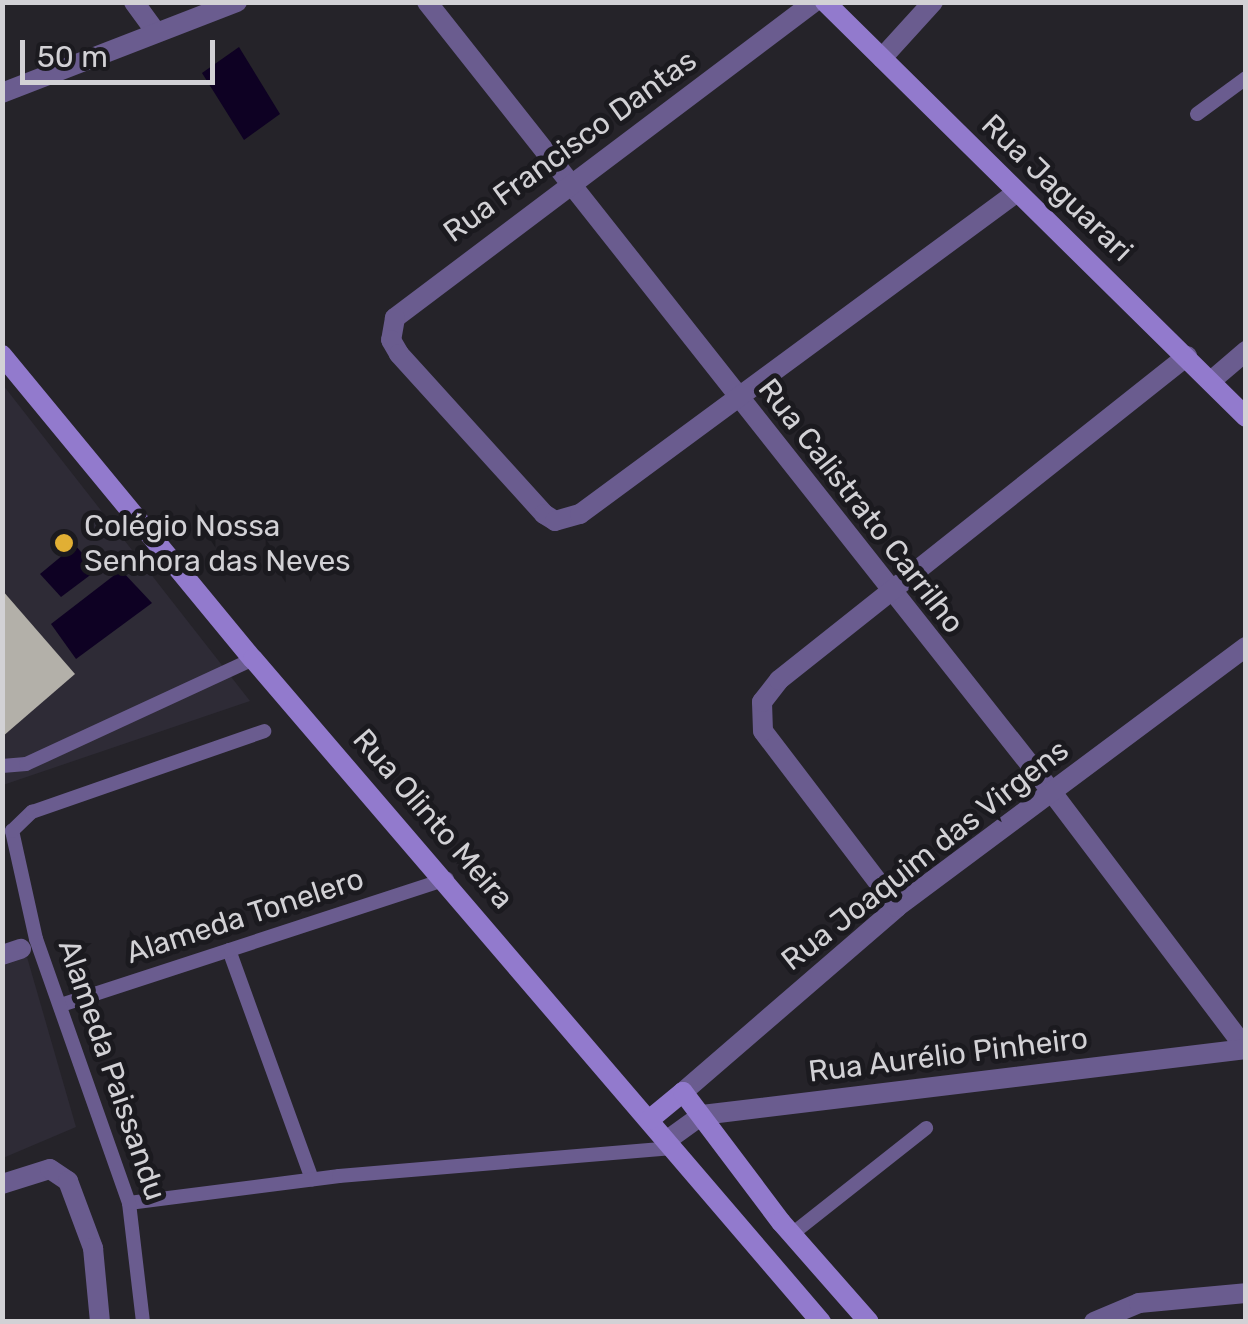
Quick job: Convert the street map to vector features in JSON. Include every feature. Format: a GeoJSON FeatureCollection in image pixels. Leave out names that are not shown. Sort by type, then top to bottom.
{"type":"FeatureCollection","features":[{"type":"Feature","properties":{"kind":"main road","name":"Rua Jaguarari"},"geometry":{"type":"LineString","coordinates":[[825,2],[1246,417]]}},
{"type":"Feature","properties":{"kind":"main road","name":"Rua Olinto Meira"},"geometry":{"type":"LineString","coordinates":[[2,355],[253,660],[447,879],[821,1322]]}},
{"type":"Feature","properties":{"kind":"main road","name":"Rua Joaquim das Virgens"},"geometry":{"type":"LineString","coordinates":[[650,1120],[683,1092]]}},
{"type":"Feature","properties":{"kind":"main road"},"geometry":{"type":"LineString","coordinates":[[683,1092],[792,1234],[869,1322]]}},
{"type":"Feature","properties":{"kind":"street"},"geometry":{"type":"LineString","coordinates":[[134,2],[156,32]]}},
{"type":"Feature","properties":{"kind":"street"},"geometry":{"type":"LineString","coordinates":[[2,93],[237,2]]}},
{"type":"Feature","properties":{"kind":"street","name":"Rua Calistrato Carrilho"},"geometry":{"type":"LineString","coordinates":[[427,2],[1051,790],[1246,1049]]}},
{"type":"Feature","properties":{"kind":"street","name":"Rua Francisco Dantas"},"geometry":{"type":"LineString","coordinates":[[738,399],[580,514],[555,522],[399,354],[391,327],[413,299],[814,2]]}},
{"type":"Feature","properties":{"kind":"street"},"geometry":{"type":"LineString","coordinates":[[882,58],[933,2]]}},
{"type":"Feature","properties":{"kind":"street"},"geometry":{"type":"LineString","coordinates":[[738,399],[1017,192]]}},
{"type":"Feature","properties":{"kind":"street"},"geometry":{"type":"LineString","coordinates":[[1211,381],[1246,351]]}},
{"type":"Feature","properties":{"kind":"street"},"geometry":{"type":"LineString","coordinates":[[897,907],[763,731],[762,702],[779,680],[1187,356]]}},
{"type":"Feature","properties":{"kind":"street","name":"Rua Joaquim das Virgens"},"geometry":{"type":"LineString","coordinates":[[683,1092],[897,907],[1246,646]]}},
{"type":"Feature","properties":{"kind":"street","name":"Rua Aurélio Pinheiro"},"geometry":{"type":"LineString","coordinates":[[669,1145],[702,1116],[1246,1049]]}},
{"type":"Feature","properties":{"kind":"street"},"geometry":{"type":"LineString","coordinates":[[2,1184],[34,1172],[58,1172],[79,1206],[92,1248],[100,1322]]}},
{"type":"Feature","properties":{"kind":"street"},"geometry":{"type":"LineString","coordinates":[[1094,1322],[1139,1303],[1246,1293]]}},
{"type":"Feature","properties":{"kind":"lane"},"geometry":{"type":"LineString","coordinates":[[1197,114],[1246,78]]}},
{"type":"Feature","properties":{"kind":"lane"},"geometry":{"type":"LineString","coordinates":[[2,766],[26,764],[253,660]]}},
{"type":"Feature","properties":{"kind":"lane","name":"Alameda Paissandu"},"geometry":{"type":"LineString","coordinates":[[143,1322],[129,1203],[60,1004],[10,841],[16,822],[32,812],[264,730]]}},
{"type":"Feature","properties":{"kind":"lane","name":"Alameda Tonelero"},"geometry":{"type":"LineString","coordinates":[[60,1004],[447,879]]}},
{"type":"Feature","properties":{"kind":"lane"},"geometry":{"type":"LineString","coordinates":[[229,950],[312,1179]]}},
{"type":"Feature","properties":{"kind":"lane"},"geometry":{"type":"LineString","coordinates":[[792,1234],[926,1128]]}},
{"type":"Feature","properties":{"kind":"lane","name":"Rua Aurélio Pinheiro"},"geometry":{"type":"LineString","coordinates":[[129,1203],[312,1179],[669,1145]]}},
{"type":"Feature","properties":{"kind":"shaded area"},"geometry":{"type":"Polygon","coordinates":[[[239,47],[280,114],[244,140],[202,73],[239,47]]]}},
{"type":"Feature","properties":{"kind":"shaded area","name":"Colégio Nossa Senhora das Neves"},"geometry":{"type":"Polygon","coordinates":[[[3,385],[250,701],[3,785],[3,385]]]}},
{"type":"Feature","properties":{"kind":"shaded area"},"geometry":{"type":"Polygon","coordinates":[[[75,545],[97,570],[61,597],[40,574],[75,545]]]}},
{"type":"Feature","properties":{"kind":"shaded area"},"geometry":{"type":"Polygon","coordinates":[[[121,570],[152,603],[76,659],[51,624],[121,570]]]}},
{"type":"Feature","properties":{"kind":"shaded area"},"geometry":{"type":"Polygon","coordinates":[[[27,957],[76,1127],[3,1158],[2,966],[27,957]]]}},
{"type":"Feature","properties":{"kind":"building"},"geometry":{"type":"Polygon","coordinates":[[[2,590],[75,674],[2,737],[2,590]]]}},
{"type":"Feature","properties":{"kind":"place","name":"Colégio Nossa Senhora das Neves"},"geometry":{"type":"Point","coordinates":[64,543]}}]}
